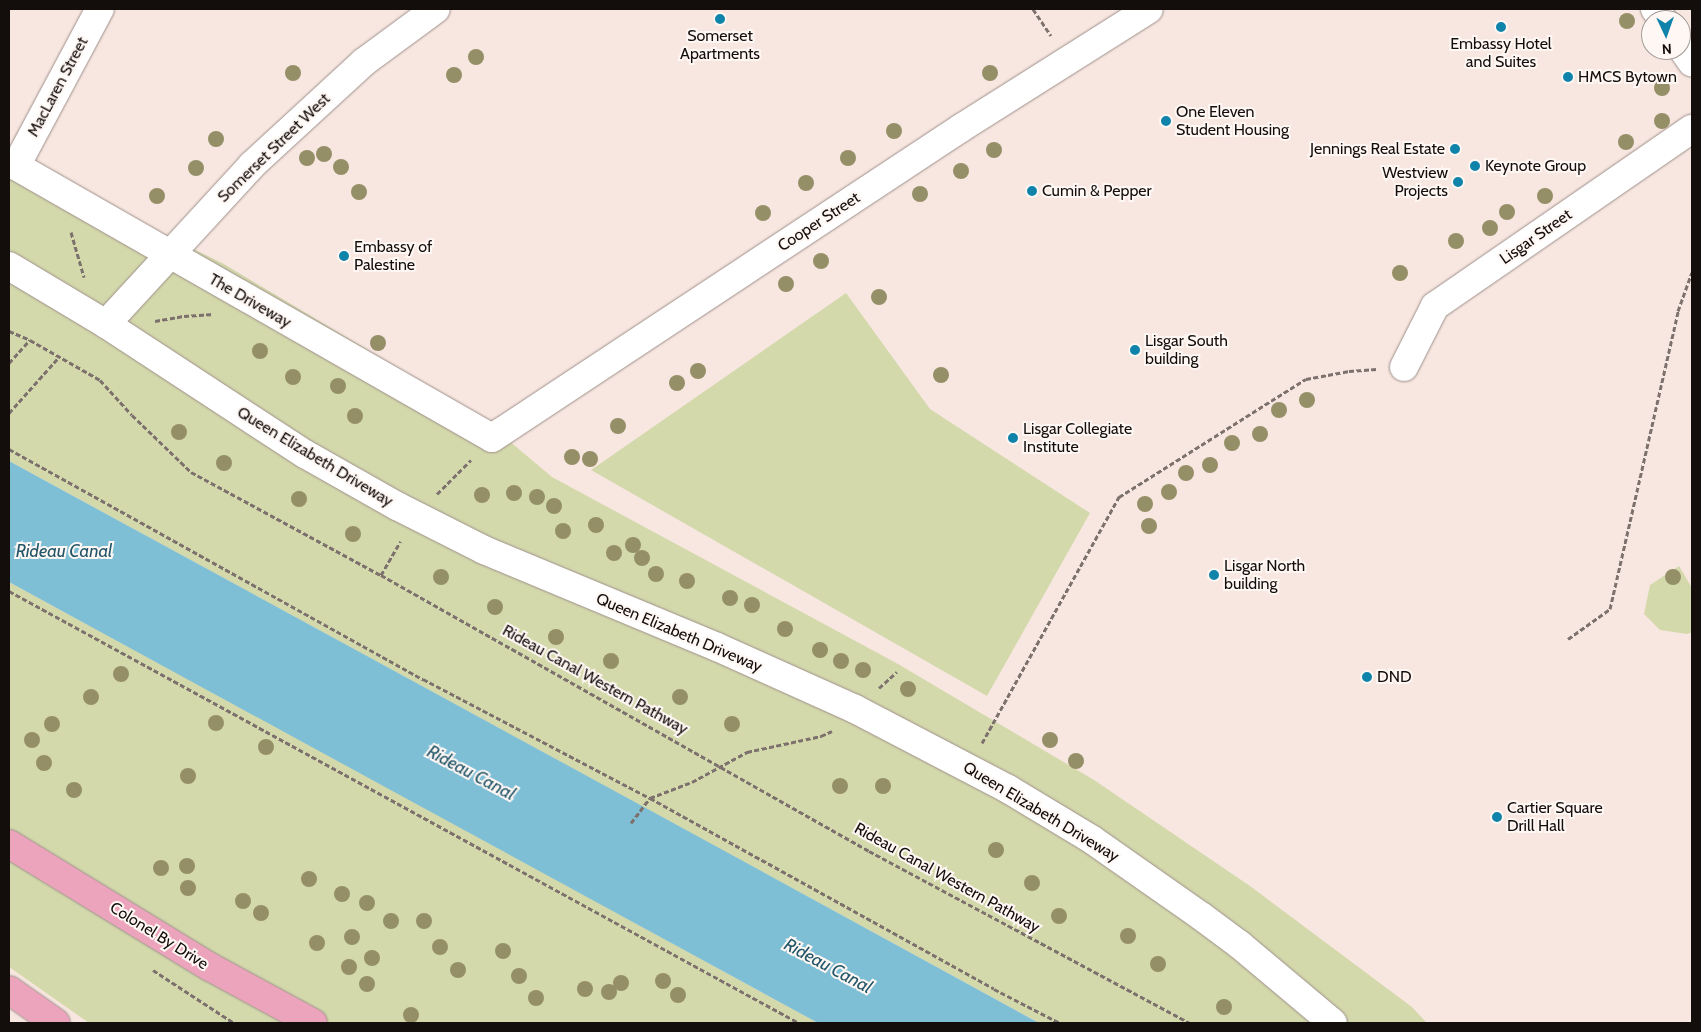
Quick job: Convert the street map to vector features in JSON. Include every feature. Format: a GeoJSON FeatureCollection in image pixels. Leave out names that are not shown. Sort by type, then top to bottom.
{"type":"FeatureCollection","features":[{"type":"Feature","properties":{"kind":"main road","name":"Colonel By Drive"},"geometry":{"type":"LineString","coordinates":[[9,844],[210,967],[313,1023]]}},
{"type":"Feature","properties":{"kind":"main road"},"geometry":{"type":"LineString","coordinates":[[9,990],[56,1023]]}},
{"type":"Feature","properties":{"kind":"street","name":"MacLaren Street"},"geometry":{"type":"LineString","coordinates":[[12,164],[100,9]]}},
{"type":"Feature","properties":{"kind":"street","name":"Somerset Street West"},"geometry":{"type":"LineString","coordinates":[[106,324],[252,165],[364,62],[436,9]]}},
{"type":"Feature","properties":{"kind":"street","name":"Cooper Street"},"geometry":{"type":"LineString","coordinates":[[492,438],[960,128],[1149,9]]}},
{"type":"Feature","properties":{"kind":"street","name":"Lisgar Street"},"geometry":{"type":"LineString","coordinates":[[1404,367],[1435,306],[1692,129]]}},
{"type":"Feature","properties":{"kind":"street","name":"The Driveway"},"geometry":{"type":"LineString","coordinates":[[12,164],[492,438]]}},
{"type":"Feature","properties":{"kind":"street","name":"Queen Elizabeth Driveway"},"geometry":{"type":"LineString","coordinates":[[9,266],[106,324],[305,454],[431,524],[493,554],[717,647],[855,709],[968,767],[1048,812],[1130,866],[1240,945],[1333,1023]]}},
{"type":"Feature","properties":{"kind":"path"},"geometry":{"type":"LineString","coordinates":[[1033,9],[1055,43]]}},
{"type":"Feature","properties":{"kind":"path"},"geometry":{"type":"LineString","coordinates":[[62,193],[72,237],[87,286]]}},
{"type":"Feature","properties":{"kind":"path"},"geometry":{"type":"LineString","coordinates":[[1568,639],[1610,609],[1678,311],[1692,272]]}},
{"type":"Feature","properties":{"kind":"path","name":"Rideau Canal Western Pathway"},"geometry":{"type":"LineString","coordinates":[[9,331],[30,340],[100,380],[132,415],[191,472],[381,575],[720,765],[869,851],[1190,1023]]}},
{"type":"Feature","properties":{"kind":"path"},"geometry":{"type":"LineString","coordinates":[[9,363],[30,340]]}},
{"type":"Feature","properties":{"kind":"path"},"geometry":{"type":"LineString","coordinates":[[9,413],[60,357]]}},
{"type":"Feature","properties":{"kind":"path"},"geometry":{"type":"LineString","coordinates":[[968,767],[1119,497],[1306,380],[1349,371],[1404,367]]}},
{"type":"Feature","properties":{"kind":"path"},"geometry":{"type":"LineString","coordinates":[[9,448],[423,679],[650,798],[1060,1023]]}},
{"type":"Feature","properties":{"kind":"path"},"geometry":{"type":"LineString","coordinates":[[381,575],[391,558]]}},
{"type":"Feature","properties":{"kind":"path"},"geometry":{"type":"LineString","coordinates":[[9,591],[799,1023]]}},
{"type":"Feature","properties":{"kind":"path"},"geometry":{"type":"LineString","coordinates":[[631,823],[650,798],[692,782],[720,765],[755,750],[821,736],[836,729],[855,709],[897,672]]}},
{"type":"Feature","properties":{"kind":"green space"},"geometry":{"type":"Polygon","coordinates":[[[9,159],[224,264],[483,419],[552,477],[898,664],[1094,780],[1250,886],[1412,1007],[1427,1023],[1039,1023],[9,461],[9,159]]]}},
{"type":"Feature","properties":{"kind":"green space"},"geometry":{"type":"Polygon","coordinates":[[[846,293],[930,409],[1090,513],[987,696],[591,470],[846,293]]]}},
{"type":"Feature","properties":{"kind":"green space"},"geometry":{"type":"Polygon","coordinates":[[[1679,566],[1692,588],[1692,632],[1687,634],[1660,630],[1644,614],[1650,585],[1679,566]]]}},
{"type":"Feature","properties":{"kind":"green space"},"geometry":{"type":"Polygon","coordinates":[[[9,582],[818,1023],[89,1023],[9,967],[9,582]]]}},
{"type":"Feature","properties":{"kind":"water","name":"Rideau Canal"},"geometry":{"type":"Polygon","coordinates":[[[9,461],[1039,1023],[818,1023],[9,582],[9,461]]]}},
{"type":"Feature","properties":{"kind":"place","name":"Somerset Apartments"},"geometry":{"type":"Point","coordinates":[720,19]}},
{"type":"Feature","properties":{"kind":"place","name":"Embassy Hotel and Suites"},"geometry":{"type":"Point","coordinates":[1501,27]}},
{"type":"Feature","properties":{"kind":"place","name":"HMCS Bytown"},"geometry":{"type":"Point","coordinates":[1568,77]}},
{"type":"Feature","properties":{"kind":"place","name":"One Eleven Student Housing"},"geometry":{"type":"Point","coordinates":[1166,121]}},
{"type":"Feature","properties":{"kind":"place","name":"Jennings Real Estate"},"geometry":{"type":"Point","coordinates":[1455,149]}},
{"type":"Feature","properties":{"kind":"place","name":"Keynote Group"},"geometry":{"type":"Point","coordinates":[1475,166]}},
{"type":"Feature","properties":{"kind":"place","name":"Westview Projects"},"geometry":{"type":"Point","coordinates":[1458,182]}},
{"type":"Feature","properties":{"kind":"place","name":"Cumin & Pepper"},"geometry":{"type":"Point","coordinates":[1032,191]}},
{"type":"Feature","properties":{"kind":"place","name":"Embassy of Palestine"},"geometry":{"type":"Point","coordinates":[344,256]}},
{"type":"Feature","properties":{"kind":"place","name":"Lisgar South building"},"geometry":{"type":"Point","coordinates":[1135,350]}},
{"type":"Feature","properties":{"kind":"place","name":"Lisgar Collegiate Institute"},"geometry":{"type":"Point","coordinates":[1013,438]}},
{"type":"Feature","properties":{"kind":"place","name":"Lisgar North building"},"geometry":{"type":"Point","coordinates":[1214,575]}},
{"type":"Feature","properties":{"kind":"place","name":"DND"},"geometry":{"type":"Point","coordinates":[1367,677]}},
{"type":"Feature","properties":{"kind":"place","name":"Cartier Square Drill Hall"},"geometry":{"type":"Point","coordinates":[1497,817]}}]}
